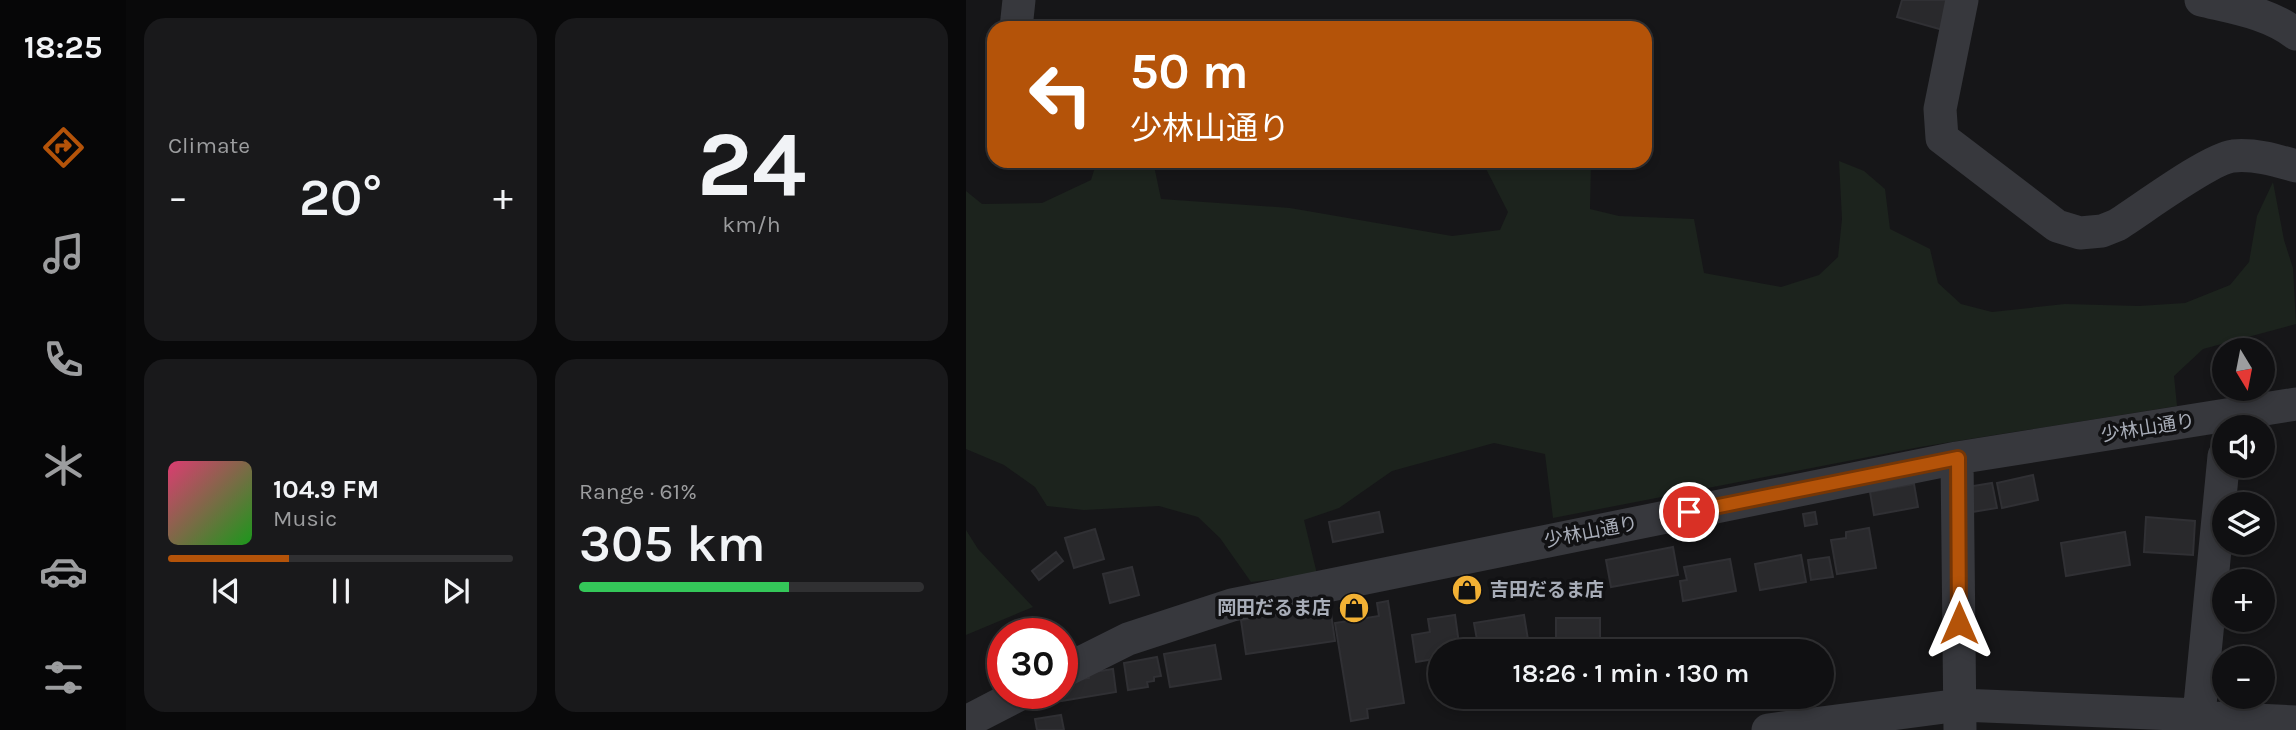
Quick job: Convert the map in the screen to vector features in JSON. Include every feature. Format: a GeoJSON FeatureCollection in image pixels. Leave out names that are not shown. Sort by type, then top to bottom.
{"type":"FeatureCollection","features":[{"type":"Feature","properties":{"kind":"street"},"geometry":{"type":"LineString","coordinates":[[1017,21],[1019,0]]}},
{"type":"Feature","properties":{"kind":"street"},"geometry":{"type":"LineString","coordinates":[[1962,0],[1940,109],[1942,138],[2056,226],[2080,233],[2102,231],[2117,225],[2212,163],[2230,156],[2262,157],[2296,166]]}},
{"type":"Feature","properties":{"kind":"street"},"geometry":{"type":"LineString","coordinates":[[2202,0],[2260,15],[2284,25],[2296,34]]}},
{"type":"Feature","properties":{"kind":"street","name":"少林山通り"},"geometry":{"type":"LineString","coordinates":[[2252,415],[2296,404]]}},
{"type":"Feature","properties":{"kind":"street","name":"少林山通り"},"geometry":{"type":"LineString","coordinates":[[1078,664],[1128,639],[1232,605],[1958,458],[2212,423]]}},
{"type":"Feature","properties":{"kind":"street"},"geometry":{"type":"LineString","coordinates":[[1958,458],[1960,718]]}},
{"type":"Feature","properties":{"kind":"street"},"geometry":{"type":"LineString","coordinates":[[2199,715],[2222,478]]}},
{"type":"Feature","properties":{"kind":"street"},"geometry":{"type":"LineString","coordinates":[[966,722],[991,709]]}},
{"type":"Feature","properties":{"kind":"street"},"geometry":{"type":"LineString","coordinates":[[1768,730],[1960,718],[2199,715],[2296,722]]}},
{"type":"Feature","properties":{"kind":"shaded area"},"geometry":{"type":"Polygon","coordinates":[[[1839,161],[1864,171],[1885,189],[1890,229],[1930,249],[1938,283],[1961,304],[1992,312],[2065,304],[2139,306],[2185,303],[2230,285],[2249,262],[2257,216],[2273,182],[2284,240],[2293,268],[2296,324],[2244,338],[2212,338],[2212,347],[2203,349],[2174,376],[2177,406],[1920,447],[1553,518],[1545,454],[1494,443],[1392,471],[1339,508],[1304,520],[1317,574],[1251,582],[1220,538],[1198,517],[1159,506],[1084,510],[1047,506],[1035,487],[1004,465],[966,449],[966,191],[982,204],[1042,203],[1091,180],[1095,168],[1154,168],[1161,199],[1290,208],[1452,236],[1500,230],[1508,212],[1486,168],[1591,168],[1590,209],[1619,216],[1694,219],[1704,273],[1781,287],[1819,275],[1838,257],[1842,219],[1839,161]]]}},
{"type":"Feature","properties":{"kind":"shaded area"},"geometry":{"type":"Polygon","coordinates":[[[966,530],[978,549],[1033,607],[1007,618],[987,618],[987,626],[966,635],[966,530]]]}},
{"type":"Feature","properties":{"kind":"building"},"geometry":{"type":"Polygon","coordinates":[[[1902,0],[1952,0],[1943,30],[1897,17],[1902,0]]]}},
{"type":"Feature","properties":{"kind":"building"},"geometry":{"type":"Polygon","coordinates":[[[2033,475],[2038,500],[2002,508],[1997,483],[2033,475]]]}},
{"type":"Feature","properties":{"kind":"building"},"geometry":{"type":"Polygon","coordinates":[[[1992,483],[1997,508],[1972,512],[1967,487],[1992,483]]]}},
{"type":"Feature","properties":{"kind":"building"},"geometry":{"type":"Polygon","coordinates":[[[1914,484],[1918,507],[1874,515],[1870,492],[1914,484]]]}},
{"type":"Feature","properties":{"kind":"building"},"geometry":{"type":"Polygon","coordinates":[[[1379,512],[1383,532],[1333,542],[1329,522],[1379,512]]]}},
{"type":"Feature","properties":{"kind":"building"},"geometry":{"type":"Polygon","coordinates":[[[1815,512],[1817,524],[1805,526],[1803,514],[1815,512]]]}},
{"type":"Feature","properties":{"kind":"building"},"geometry":{"type":"Polygon","coordinates":[[[2146,517],[2195,521],[2193,555],[2144,552],[2146,517]]]}},
{"type":"Feature","properties":{"kind":"building"},"geometry":{"type":"Polygon","coordinates":[[[1869,528],[1876,568],[1837,574],[1831,540],[1846,538],[1846,532],[1869,528]]]}},
{"type":"Feature","properties":{"kind":"building"},"geometry":{"type":"Polygon","coordinates":[[[1095,529],[1104,559],[1074,568],[1065,538],[1095,529]]]}},
{"type":"Feature","properties":{"kind":"building"},"geometry":{"type":"Polygon","coordinates":[[[2125,532],[2130,565],[2066,576],[2061,543],[2125,532]]]}},
{"type":"Feature","properties":{"kind":"building"},"geometry":{"type":"Polygon","coordinates":[[[1673,547],[1678,575],[1611,587],[1606,560],[1673,547]]]}},
{"type":"Feature","properties":{"kind":"building"},"geometry":{"type":"Polygon","coordinates":[[[1056,552],[1063,561],[1039,580],[1032,571],[1056,552]]]}},
{"type":"Feature","properties":{"kind":"building"},"geometry":{"type":"Polygon","coordinates":[[[1801,555],[1806,582],[1760,590],[1755,564],[1801,555]]]}},
{"type":"Feature","properties":{"kind":"building"},"geometry":{"type":"Polygon","coordinates":[[[1829,557],[1833,577],[1811,580],[1808,560],[1829,557]]]}},
{"type":"Feature","properties":{"kind":"building"},"geometry":{"type":"Polygon","coordinates":[[[1730,559],[1736,591],[1683,601],[1680,581],[1687,580],[1684,567],[1730,559]]]}},
{"type":"Feature","properties":{"kind":"building"},"geometry":{"type":"Polygon","coordinates":[[[1132,567],[1139,595],[1110,603],[1103,574],[1132,567]]]}},
{"type":"Feature","properties":{"kind":"building"},"geometry":{"type":"Polygon","coordinates":[[[1388,601],[1404,703],[1367,709],[1368,718],[1351,721],[1335,623],[1379,616],[1377,603],[1388,601]]]}},
{"type":"Feature","properties":{"kind":"building"},"geometry":{"type":"Polygon","coordinates":[[[1330,607],[1335,641],[1246,654],[1241,620],[1330,607]]]}},
{"type":"Feature","properties":{"kind":"building"},"geometry":{"type":"Polygon","coordinates":[[[1455,615],[1458,639],[1428,639],[1428,660],[1416,662],[1412,635],[1430,632],[1428,619],[1455,615]]]}},
{"type":"Feature","properties":{"kind":"building"},"geometry":{"type":"Polygon","coordinates":[[[1524,615],[1528,639],[1477,639],[1474,623],[1524,615]]]}},
{"type":"Feature","properties":{"kind":"building"},"geometry":{"type":"Polygon","coordinates":[[[1556,618],[1600,618],[1600,639],[1556,639],[1556,618]]]}},
{"type":"Feature","properties":{"kind":"building"},"geometry":{"type":"Polygon","coordinates":[[[1215,645],[1221,679],[1170,687],[1164,654],[1215,645]]]}},
{"type":"Feature","properties":{"kind":"building"},"geometry":{"type":"Polygon","coordinates":[[[1157,657],[1161,676],[1147,682],[1148,687],[1128,690],[1124,663],[1157,657]]]}},
{"type":"Feature","properties":{"kind":"building"},"geometry":{"type":"Polygon","coordinates":[[[1113,669],[1116,692],[1078,698],[1078,680],[1089,678],[1088,673],[1113,669]]]}},
{"type":"Feature","properties":{"kind":"building"},"geometry":{"type":"Polygon","coordinates":[[[1061,715],[1064,730],[1037,730],[1035,719],[1061,715]]]}},
{"type":"Feature","properties":{"kind":"place","name":"吉田だるま店"},"geometry":{"type":"Point","coordinates":[1467,590]}},
{"type":"Feature","properties":{"kind":"place","name":"岡田だるま店"},"geometry":{"type":"Point","coordinates":[1354,608]}},
{"type":"Feature","properties":{"kind":"route"},"geometry":{"type":"LineString","coordinates":[[1689,512],[1958,458],[1959,623]]}}]}
